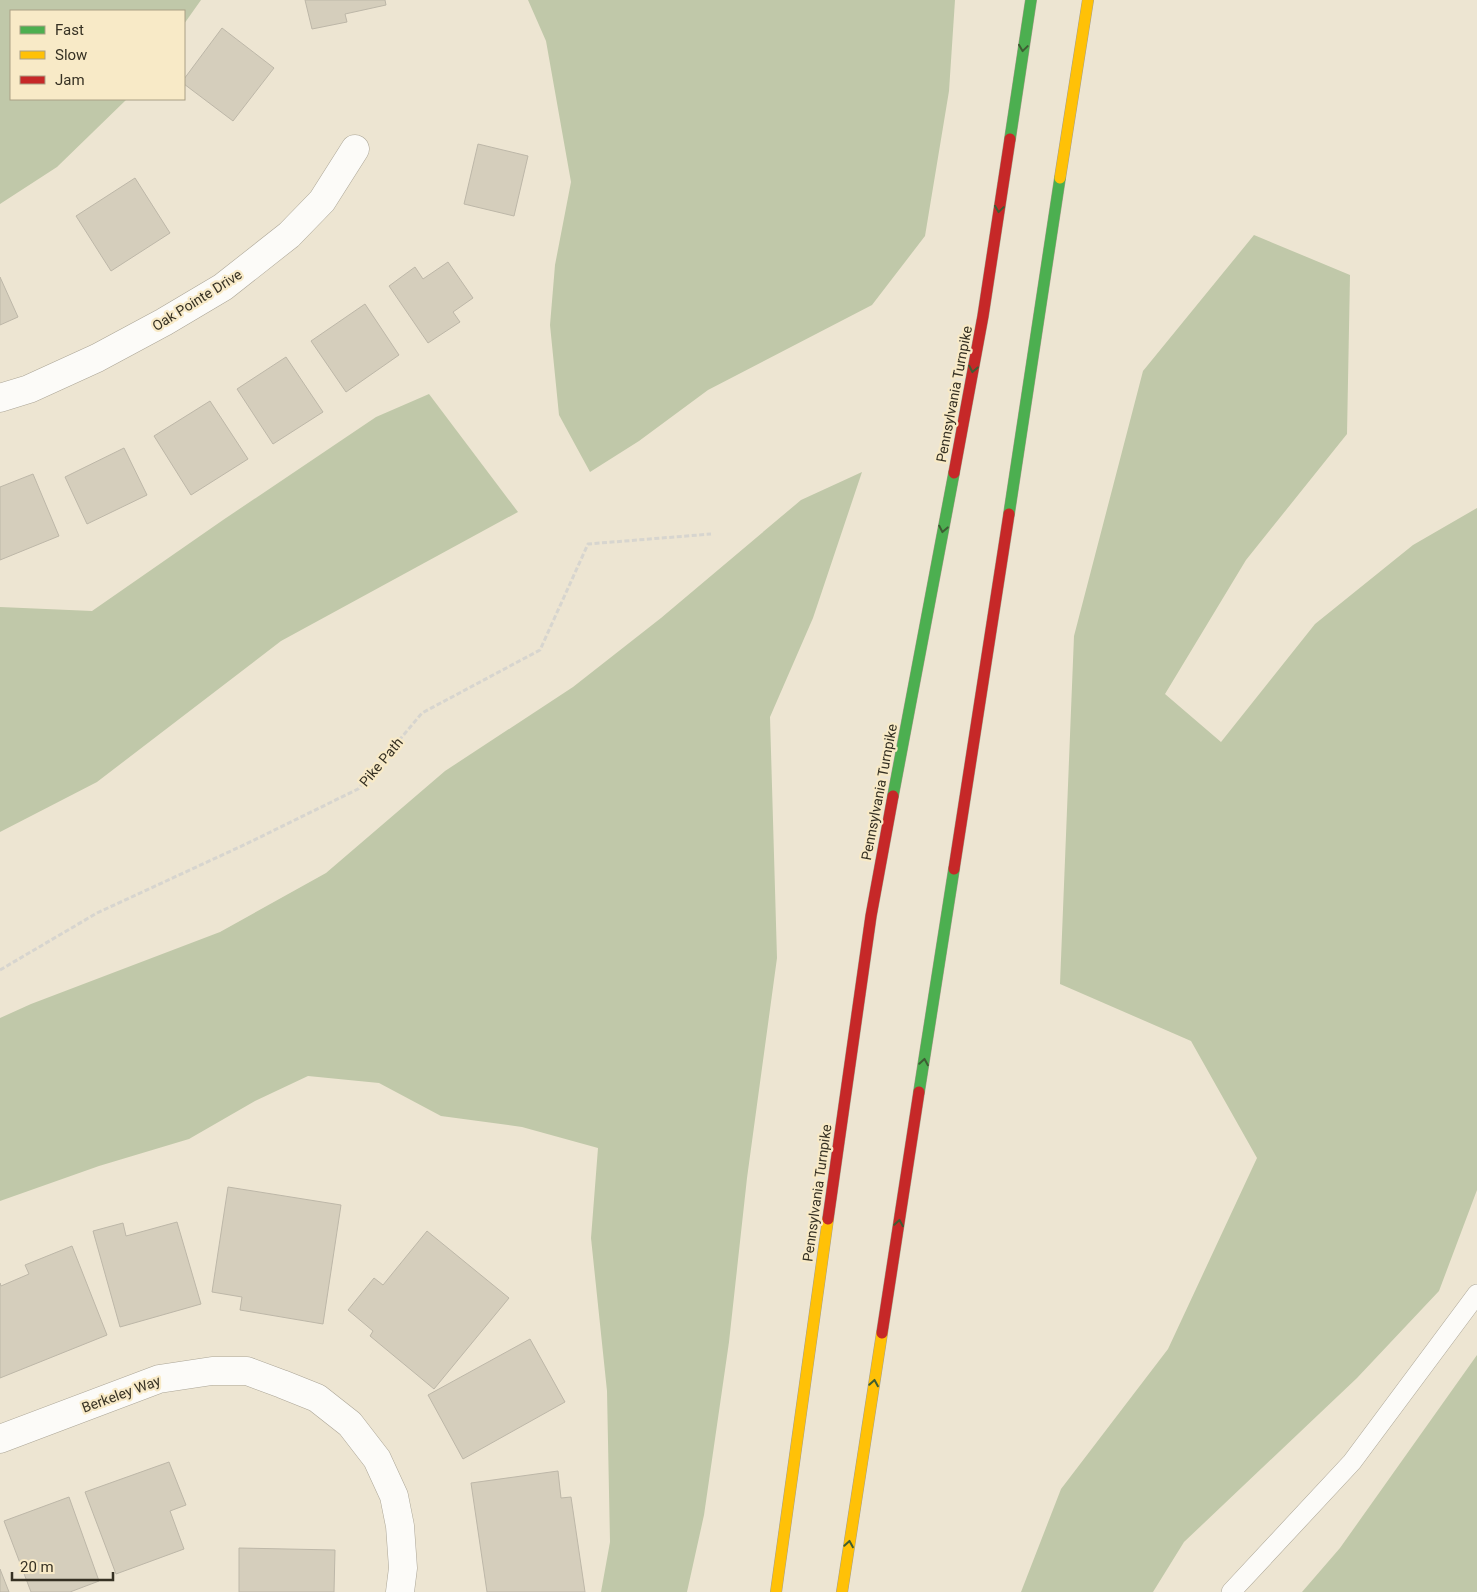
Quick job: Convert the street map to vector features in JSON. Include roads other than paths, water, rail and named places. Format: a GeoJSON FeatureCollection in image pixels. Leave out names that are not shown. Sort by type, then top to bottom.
{"type":"FeatureCollection","features":[{"type":"Feature","properties":{"kind":"highway","name":"Pennsylvania Turnpike"},"geometry":{"type":"LineString","coordinates":[[776,1592],[871,916],[983,316],[1030,0]]}},
{"type":"Feature","properties":{"kind":"highway"},"geometry":{"type":"LineString","coordinates":[[842,1592],[1088,0]]}},
{"type":"Feature","properties":{"kind":"street","name":"Oak Pointe Drive"},"geometry":{"type":"LineString","coordinates":[[0,398],[29,389],[97,358],[164,322],[223,287],[296,228],[322,201],[355,149]]}},
{"type":"Feature","properties":{"kind":"street","name":"Berkeley Way"},"geometry":{"type":"LineString","coordinates":[[0,1440],[159,1379],[212,1371],[247,1371],[282,1384],[317,1398],[350,1424],[377,1459],[394,1496],[400,1526],[403,1568],[400,1592]]}},
{"type":"Feature","properties":{"kind":"lane"},"geometry":{"type":"LineString","coordinates":[[1230,1592],[1352,1462],[1477,1294]]}}]}
